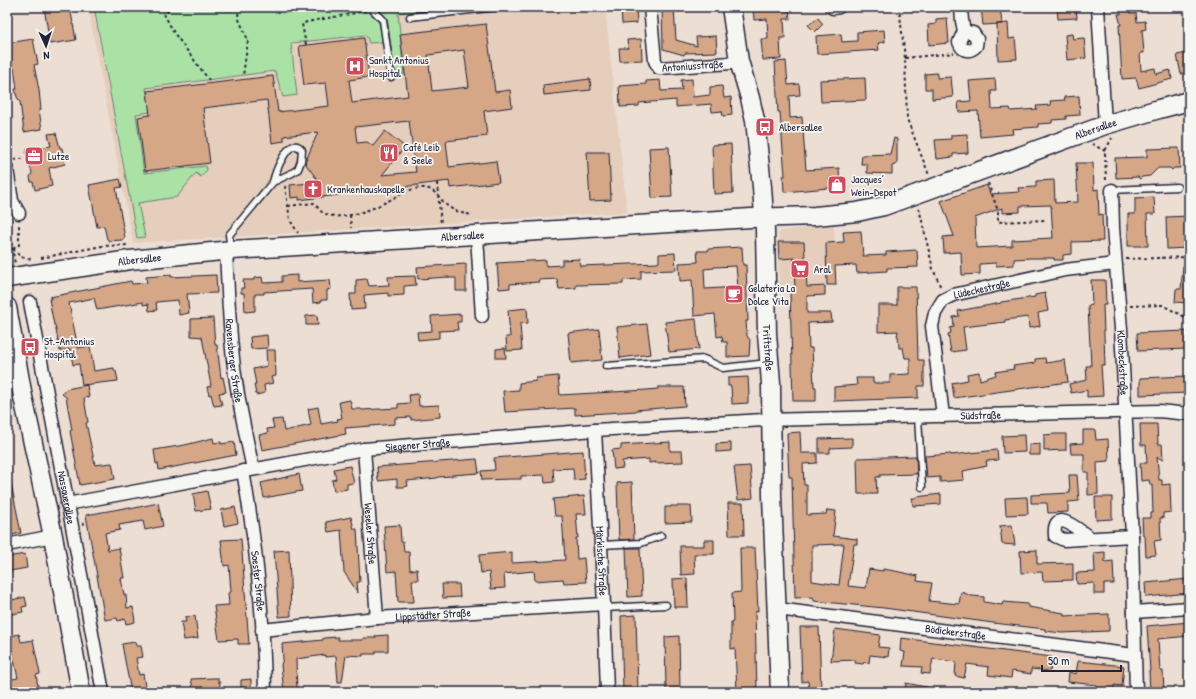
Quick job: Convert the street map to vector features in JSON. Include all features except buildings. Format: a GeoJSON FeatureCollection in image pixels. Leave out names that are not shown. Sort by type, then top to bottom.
{"type":"FeatureCollection","features":[{"type":"Feature","properties":{"kind":"street","name":"Antoniusstraße"},"geometry":{"type":"LineString","coordinates":[[650,7],[655,61],[659,68],[731,63],[739,61]]}},
{"type":"Feature","properties":{"kind":"street","name":"Triftstraße"},"geometry":{"type":"LineString","coordinates":[[731,7],[739,61],[755,120],[761,174],[764,218],[768,363],[771,383],[772,496],[780,692]]}},
{"type":"Feature","properties":{"kind":"street"},"geometry":{"type":"LineString","coordinates":[[831,7],[839,7]]}},
{"type":"Feature","properties":{"kind":"street"},"geometry":{"type":"LineString","coordinates":[[961,7],[964,31],[959,42],[961,48]]}},
{"type":"Feature","properties":{"kind":"street"},"geometry":{"type":"LineString","coordinates":[[1098,7],[1109,131]]}},
{"type":"Feature","properties":{"kind":"street","name":"Albersallee"},"geometry":{"type":"LineString","coordinates":[[12,273],[229,251],[814,216],[858,212],[884,206],[984,170],[1109,131],[1160,109],[1189,101]]}},
{"type":"Feature","properties":{"kind":"street"},"geometry":{"type":"LineString","coordinates":[[10,165],[12,201],[20,213]]}},
{"type":"Feature","properties":{"kind":"street","name":"Klombeckstraße"},"geometry":{"type":"LineString","coordinates":[[1112,190],[1112,228],[1132,536],[1136,692]]}},
{"type":"Feature","properties":{"kind":"street"},"geometry":{"type":"LineString","coordinates":[[477,236],[482,316]]}},
{"type":"Feature","properties":{"kind":"street","name":"Ravensberger Straße"},"geometry":{"type":"LineString","coordinates":[[229,251],[228,309],[234,369],[248,470]]}},
{"type":"Feature","properties":{"kind":"street","name":"Lüdeckestraße"},"geometry":{"type":"LineString","coordinates":[[943,416],[932,326],[935,313],[943,300],[953,296],[1065,270],[1115,262]]}},
{"type":"Feature","properties":{"kind":"street","name":"Nassauerallee"},"geometry":{"type":"LineString","coordinates":[[30,302],[103,692]]}},
{"type":"Feature","properties":{"kind":"street","name":"Nassauerallee"},"geometry":{"type":"LineString","coordinates":[[7,307],[23,397],[53,536],[81,692]]}},
{"type":"Feature","properties":{"kind":"street","name":"Südstraße"},"geometry":{"type":"LineString","coordinates":[[772,420],[1159,411],[1189,414]]}},
{"type":"Feature","properties":{"kind":"street","name":"Siegener Straße"},"geometry":{"type":"LineString","coordinates":[[67,504],[364,449],[595,430],[772,420]]}},
{"type":"Feature","properties":{"kind":"street","name":"Märkische Straße"},"geometry":{"type":"LineString","coordinates":[[595,430],[607,692]]}},
{"type":"Feature","properties":{"kind":"street","name":"Weseler Straße"},"geometry":{"type":"LineString","coordinates":[[364,449],[377,618]]}},
{"type":"Feature","properties":{"kind":"street","name":"Soester Straße"},"geometry":{"type":"LineString","coordinates":[[248,470],[250,510],[256,555],[266,692]]}},
{"type":"Feature","properties":{"kind":"street"},"geometry":{"type":"LineString","coordinates":[[7,545],[53,536]]}},
{"type":"Feature","properties":{"kind":"street"},"geometry":{"type":"LineString","coordinates":[[1090,538],[1132,536]]}},
{"type":"Feature","properties":{"kind":"street","name":"Lippstädter Straße"},"geometry":{"type":"LineString","coordinates":[[262,630],[377,618],[604,606]]}},
{"type":"Feature","properties":{"kind":"street"},"geometry":{"type":"LineString","coordinates":[[1134,612],[1189,608]]}},
{"type":"Feature","properties":{"kind":"street","name":"Bödickerstraße"},"geometry":{"type":"LineString","coordinates":[[777,610],[1134,655]]}},
{"type":"Feature","properties":{"kind":"lane"},"geometry":{"type":"LineString","coordinates":[[410,17],[497,7]]}},
{"type":"Feature","properties":{"kind":"lane"},"geometry":{"type":"LineString","coordinates":[[372,9],[383,20],[391,77]]}},
{"type":"Feature","properties":{"kind":"lane"},"geometry":{"type":"LineString","coordinates":[[229,251],[229,235],[273,182],[292,173],[300,166],[301,147],[294,147],[284,155],[276,170],[273,182]]}},
{"type":"Feature","properties":{"kind":"lane"},"geometry":{"type":"LineString","coordinates":[[1112,190],[1177,186]]}},
{"type":"Feature","properties":{"kind":"lane"},"geometry":{"type":"LineString","coordinates":[[606,366],[704,359],[723,368],[768,363]]}},
{"type":"Feature","properties":{"kind":"lane"},"geometry":{"type":"LineString","coordinates":[[918,416],[922,487]]}},
{"type":"Feature","properties":{"kind":"lane"},"geometry":{"type":"LineString","coordinates":[[601,545],[641,543],[661,536]]}},
{"type":"Feature","properties":{"kind":"lane"},"geometry":{"type":"LineString","coordinates":[[604,606],[666,605]]}},
{"type":"Feature","properties":{"kind":"path"},"geometry":{"type":"LineString","coordinates":[[174,7],[164,14],[174,32],[209,80]]}},
{"type":"Feature","properties":{"kind":"path"},"geometry":{"type":"LineString","coordinates":[[239,7],[238,17],[248,40],[243,76]]}},
{"type":"Feature","properties":{"kind":"path"},"geometry":{"type":"LineString","coordinates":[[850,7],[854,9],[898,7],[905,58],[907,119],[929,177]]}},
{"type":"Feature","properties":{"kind":"path"},"geometry":{"type":"LineString","coordinates":[[306,45],[302,24],[372,9]]}},
{"type":"Feature","properties":{"kind":"path"},"geometry":{"type":"LineString","coordinates":[[905,58],[952,54],[961,48]]}},
{"type":"Feature","properties":{"kind":"path"},"geometry":{"type":"LineString","coordinates":[[1109,131],[1105,151],[1107,182],[1112,190]]}},
{"type":"Feature","properties":{"kind":"path"},"geometry":{"type":"LineString","coordinates":[[1092,144],[1105,151]]}},
{"type":"Feature","properties":{"kind":"path"},"geometry":{"type":"LineString","coordinates":[[10,165],[28,158]]}},
{"type":"Feature","properties":{"kind":"path"},"geometry":{"type":"LineString","coordinates":[[984,170],[998,211],[998,222],[1047,220]]}},
{"type":"Feature","properties":{"kind":"path"},"geometry":{"type":"LineString","coordinates":[[283,177],[290,220],[301,237]]}},
{"type":"Feature","properties":{"kind":"path"},"geometry":{"type":"LineString","coordinates":[[437,183],[442,229]]}},
{"type":"Feature","properties":{"kind":"path"},"geometry":{"type":"LineString","coordinates":[[288,206],[314,202],[322,212],[335,216],[348,215],[362,212],[386,202],[405,191],[423,188],[431,189],[449,207],[462,213],[472,215]]}},
{"type":"Feature","properties":{"kind":"path"},"geometry":{"type":"LineString","coordinates":[[916,195],[933,269],[940,283],[943,300]]}},
{"type":"Feature","properties":{"kind":"path"},"geometry":{"type":"LineString","coordinates":[[7,250],[13,250],[19,245],[20,213]]}},
{"type":"Feature","properties":{"kind":"path"},"geometry":{"type":"LineString","coordinates":[[7,218],[13,250],[12,273]]}},
{"type":"Feature","properties":{"kind":"path"},"geometry":{"type":"LineString","coordinates":[[1115,262],[1189,257]]}},
{"type":"Feature","properties":{"kind":"path"},"geometry":{"type":"LineString","coordinates":[[1118,307],[1162,305],[1189,318]]}},
{"type":"Feature","properties":{"kind":"shaded area","name":"Sankt Antonius Hospital"},"geometry":{"type":"Polygon","coordinates":[[[88,7],[605,7],[627,212],[133,243],[88,7]]]}},
{"type":"Feature","properties":{"kind":"shaded area","name":"Aral"},"geometry":{"type":"Polygon","coordinates":[[[834,225],[836,285],[779,287],[779,232],[834,225]]]}},
{"type":"Feature","properties":{"kind":"green space"},"geometry":{"type":"Polygon","coordinates":[[[94,7],[367,7],[379,23],[383,42],[369,43],[366,35],[291,43],[297,95],[283,97],[275,71],[146,88],[150,112],[136,114],[144,173],[206,166],[207,170],[201,177],[196,173],[177,197],[138,203],[145,237],[137,238],[94,7]]]}},
{"type":"Feature","properties":{"kind":"green space"},"geometry":{"type":"Polygon","coordinates":[[[377,7],[445,7],[398,13],[404,75],[397,74],[394,67],[387,18],[377,7]]]}},
{"type":"Feature","properties":{"kind":"place","name":"Sankt Antonius Hospital"},"geometry":{"type":"Point","coordinates":[355,66]}},
{"type":"Feature","properties":{"kind":"place","name":"Albersallee"},"geometry":{"type":"Point","coordinates":[765,127]}},
{"type":"Feature","properties":{"kind":"place","name":"Café Leib & Seele"},"geometry":{"type":"Point","coordinates":[389,153]}},
{"type":"Feature","properties":{"kind":"place","name":"Lutze"},"geometry":{"type":"Point","coordinates":[34,156]}},
{"type":"Feature","properties":{"kind":"place","name":"Jacques’ Wein-Depot"},"geometry":{"type":"Point","coordinates":[837,185]}},
{"type":"Feature","properties":{"kind":"place","name":"Krankenhauskapelle"},"geometry":{"type":"Point","coordinates":[313,189]}},
{"type":"Feature","properties":{"kind":"place","name":"Aral"},"geometry":{"type":"Point","coordinates":[800,269]}},
{"type":"Feature","properties":{"kind":"place","name":"Gelateria La Dolce Vita"},"geometry":{"type":"Point","coordinates":[734,294]}},
{"type":"Feature","properties":{"kind":"place","name":"St.-Antonius Hospital"},"geometry":{"type":"Point","coordinates":[30,347]}}]}
